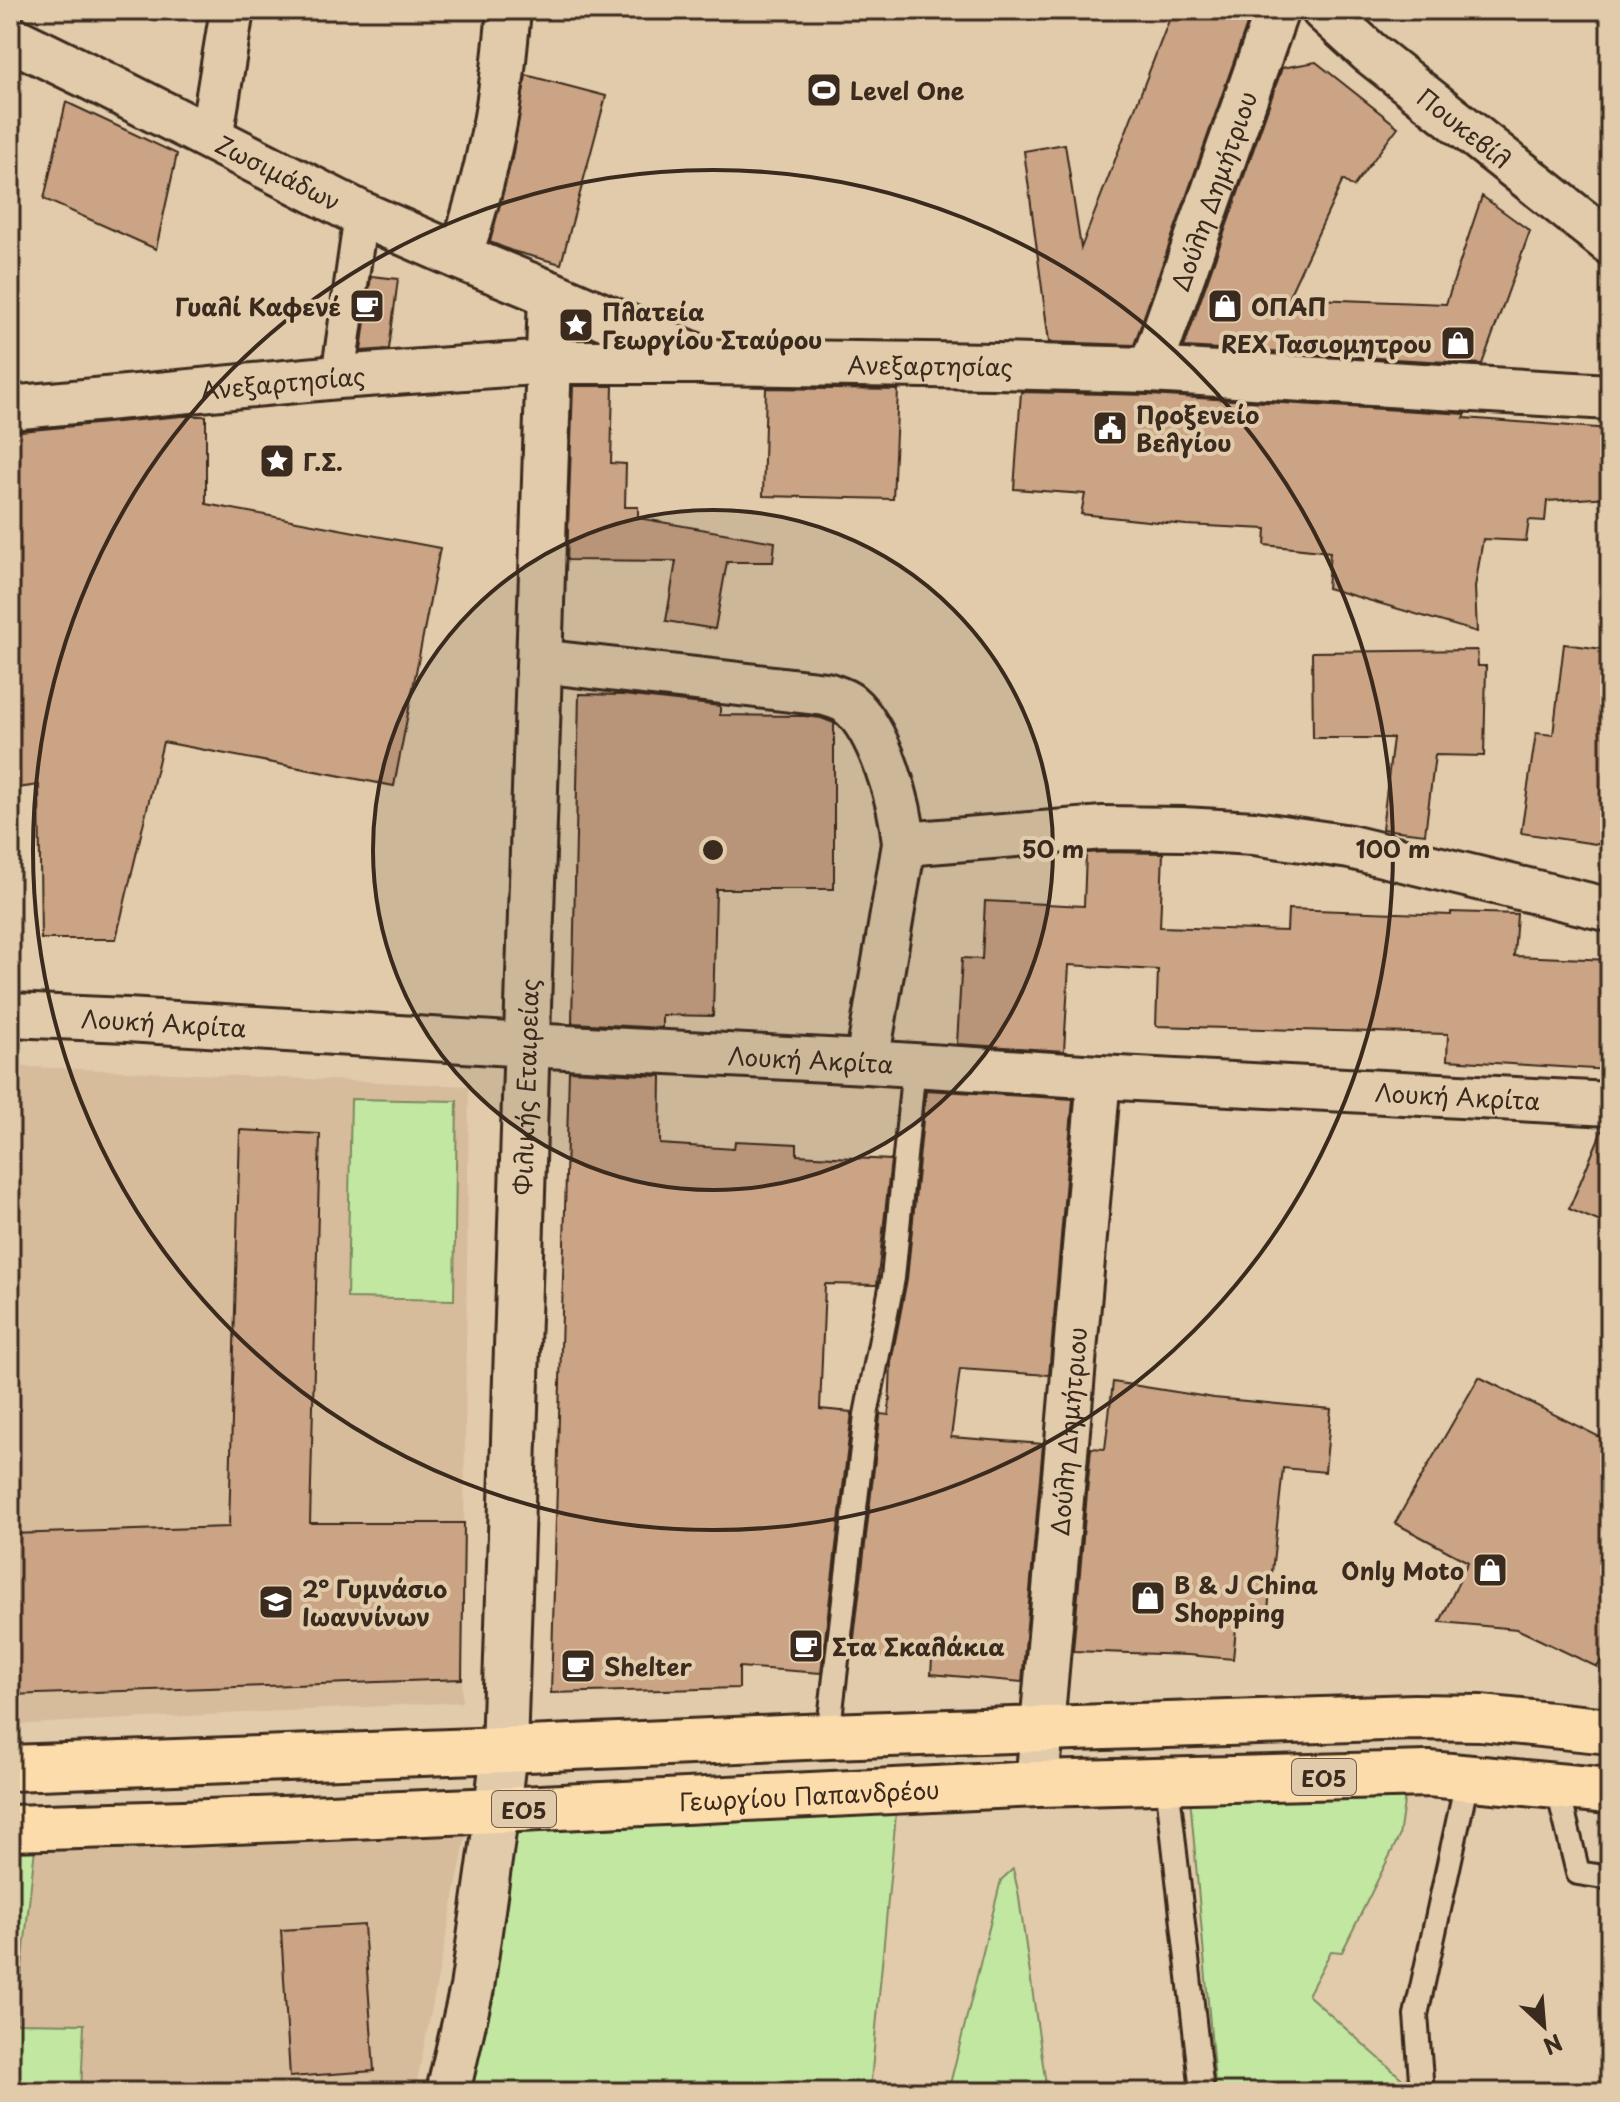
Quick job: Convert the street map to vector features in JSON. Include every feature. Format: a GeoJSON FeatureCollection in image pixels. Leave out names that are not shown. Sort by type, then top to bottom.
{"type":"FeatureCollection","features":[{"type":"Feature","properties":{"kind":"main road","name":"Ζωσιμάδων"},"geometry":{"type":"LineString","coordinates":[[10,38],[361,214],[709,362]]}},
{"type":"Feature","properties":{"kind":"main road"},"geometry":{"type":"LineString","coordinates":[[549,362],[551,294]]}},
{"type":"Feature","properties":{"kind":"main road","name":"Φιλικής Εταιρείας"},"geometry":{"type":"LineString","coordinates":[[497,1810],[504,1750],[549,362]]}},
{"type":"Feature","properties":{"kind":"main road","name":"Ανεξαρτησίας"},"geometry":{"type":"LineString","coordinates":[[709,362],[1150,370],[1610,397]]}},
{"type":"Feature","properties":{"kind":"main road"},"geometry":{"type":"LineString","coordinates":[[10,1768],[1414,1717],[1481,1718],[1610,1731]]}},
{"type":"Feature","properties":{"kind":"main road","name":"Γεωργίου Παπανδρέου"},"geometry":{"type":"LineString","coordinates":[[10,1828],[497,1810],[1037,1784],[1429,1774],[1610,1791]]}},
{"type":"Feature","properties":{"kind":"street"},"geometry":{"type":"LineString","coordinates":[[211,138],[232,10]]}},
{"type":"Feature","properties":{"kind":"street"},"geometry":{"type":"LineString","coordinates":[[460,257],[478,200],[492,139],[509,10]]}},
{"type":"Feature","properties":{"kind":"street","name":"Δούλη Δημήτριου"},"geometry":{"type":"LineString","coordinates":[[1150,370],[1277,10]]}},
{"type":"Feature","properties":{"kind":"street","name":"Πουκεβίλ"},"geometry":{"type":"LineString","coordinates":[[1323,10],[1369,52],[1610,243]]}},
{"type":"Feature","properties":{"kind":"street"},"geometry":{"type":"LineString","coordinates":[[338,377],[361,214]]}},
{"type":"Feature","properties":{"kind":"street","name":"Ανεξαρτησίας"},"geometry":{"type":"LineString","coordinates":[[10,408],[338,377],[549,362],[709,362]]}},
{"type":"Feature","properties":{"kind":"street"},"geometry":{"type":"LineString","coordinates":[[539,661],[826,694],[847,702],[865,720],[897,802],[904,844],[867,1062]]}},
{"type":"Feature","properties":{"kind":"street"},"geometry":{"type":"LineString","coordinates":[[904,844],[1103,828],[1254,833],[1350,847],[1610,910]]}},
{"type":"Feature","properties":{"kind":"street","name":"Λουκή Ακρίτα"},"geometry":{"type":"LineString","coordinates":[[10,1015],[1610,1104]]}},
{"type":"Feature","properties":{"kind":"street","name":"Δούλη Δημήτριου"},"geometry":{"type":"LineString","coordinates":[[1037,1784],[1099,1077]]}},
{"type":"Feature","properties":{"kind":"street"},"geometry":{"type":"LineString","coordinates":[[448,2092],[472,1988],[497,1810]]}},
{"type":"Feature","properties":{"kind":"lane"},"geometry":{"type":"LineString","coordinates":[[828,1736],[866,1415],[893,1278],[914,1065]]}},
{"type":"Feature","properties":{"kind":"lane"},"geometry":{"type":"LineString","coordinates":[[1422,2092],[1416,2015],[1468,1776]]}},
{"type":"Feature","properties":{"kind":"lane"},"geometry":{"type":"LineString","coordinates":[[1167,1782],[1202,2092]]}},
{"type":"Feature","properties":{"kind":"lane"},"geometry":{"type":"LineString","coordinates":[[1557,1786],[1578,1873],[1610,1878]]}},
{"type":"Feature","properties":{"kind":"shaded area"},"geometry":{"type":"Polygon","coordinates":[[[10,1066],[469,1086],[462,1702],[10,1725],[10,1066]]]}},
{"type":"Feature","properties":{"kind":"shaded area"},"geometry":{"type":"Polygon","coordinates":[[[467,1832],[415,2092],[81,2092],[84,2025],[16,2024],[35,1848],[467,1832]]]}},
{"type":"Feature","properties":{"kind":"green space"},"geometry":{"type":"Polygon","coordinates":[[[351,1099],[457,1101],[454,1300],[347,1298],[351,1099]]]}},
{"type":"Feature","properties":{"kind":"green space"},"geometry":{"type":"Polygon","coordinates":[[[1405,1795],[1399,1837],[1342,1952],[1331,1951],[1308,1995],[1417,2092],[1216,2092],[1190,1797],[1405,1795]]]}},
{"type":"Feature","properties":{"kind":"green space"},"geometry":{"type":"Polygon","coordinates":[[[896,1814],[870,2092],[457,2092],[515,1833],[896,1814]]]}},
{"type":"Feature","properties":{"kind":"green space"},"geometry":{"type":"Polygon","coordinates":[[[35,1848],[16,2023],[84,2024],[81,2092],[10,2092],[10,1851],[35,1848]]]}},
{"type":"Feature","properties":{"kind":"green space"},"geometry":{"type":"Polygon","coordinates":[[[1013,1869],[1047,2092],[948,2092],[1001,1880],[1013,1869]]]}},
{"type":"Feature","properties":{"kind":"building"},"geometry":{"type":"Polygon","coordinates":[[[1173,10],[1252,10],[1134,345],[1049,342],[1024,151],[1065,144],[1081,248],[1173,10]]]}},
{"type":"Feature","properties":{"kind":"building"},"geometry":{"type":"Polygon","coordinates":[[[1316,62],[1398,127],[1353,187],[1343,180],[1288,298],[1446,304],[1482,196],[1530,231],[1482,364],[1184,347],[1282,68],[1316,62]]]}},
{"type":"Feature","properties":{"kind":"building"},"geometry":{"type":"Polygon","coordinates":[[[526,75],[606,96],[561,264],[490,242],[512,158],[526,75]]]}},
{"type":"Feature","properties":{"kind":"building"},"geometry":{"type":"Polygon","coordinates":[[[66,102],[177,154],[156,249],[44,199],[66,102]]]}},
{"type":"Feature","properties":{"kind":"building"},"geometry":{"type":"Polygon","coordinates":[[[371,276],[398,279],[389,349],[361,351],[371,276]]]}},
{"type":"Feature","properties":{"kind":"building"},"geometry":{"type":"Polygon","coordinates":[[[573,386],[613,386],[611,463],[626,464],[625,507],[638,507],[638,518],[775,542],[773,562],[727,562],[715,629],[666,621],[676,561],[567,560],[573,386]]]}},
{"type":"Feature","properties":{"kind":"building"},"geometry":{"type":"Polygon","coordinates":[[[766,388],[898,390],[893,499],[763,496],[766,388]]]}},
{"type":"Feature","properties":{"kind":"building"},"geometry":{"type":"Polygon","coordinates":[[[1021,392],[1149,395],[1466,414],[1464,418],[1610,429],[1610,497],[1547,501],[1545,521],[1529,520],[1526,541],[1483,539],[1475,587],[1477,632],[1327,588],[1330,552],[1265,545],[1266,529],[1186,525],[1081,514],[1085,494],[1014,489],[1021,392]]]}},
{"type":"Feature","properties":{"kind":"building"},"geometry":{"type":"Polygon","coordinates":[[[206,416],[206,504],[440,548],[394,786],[163,742],[116,939],[41,939],[39,785],[10,789],[10,432],[206,416]]]}},
{"type":"Feature","properties":{"kind":"building"},"geometry":{"type":"Polygon","coordinates":[[[1564,644],[1610,650],[1610,846],[1521,833],[1536,733],[1553,735],[1564,644]]]}},
{"type":"Feature","properties":{"kind":"building"},"geometry":{"type":"Polygon","coordinates":[[[1477,650],[1478,666],[1486,666],[1484,756],[1435,755],[1425,834],[1382,829],[1393,738],[1313,738],[1312,652],[1477,650]]]}},
{"type":"Feature","properties":{"kind":"building"},"geometry":{"type":"Polygon","coordinates":[[[579,694],[623,695],[720,706],[720,715],[804,716],[834,723],[834,889],[716,889],[713,1016],[662,1015],[662,1028],[572,1023],[579,694]]]}},
{"type":"Feature","properties":{"kind":"building"},"geometry":{"type":"Polygon","coordinates":[[[1086,853],[1163,853],[1160,927],[1287,931],[1288,909],[1451,915],[1451,912],[1517,914],[1514,956],[1610,960],[1610,1070],[1447,1060],[1448,1034],[1156,1026],[1158,970],[1069,965],[1064,1051],[957,1044],[962,958],[982,959],[985,901],[1084,906],[1086,853]]]}},
{"type":"Feature","properties":{"kind":"building"},"geometry":{"type":"Polygon","coordinates":[[[569,1071],[661,1076],[660,1144],[734,1149],[735,1141],[797,1144],[797,1155],[891,1160],[877,1285],[825,1284],[820,1409],[852,1412],[821,1673],[739,1667],[739,1688],[551,1693],[569,1071]]]}},
{"type":"Feature","properties":{"kind":"building"},"geometry":{"type":"Polygon","coordinates":[[[926,1090],[1073,1099],[1049,1375],[960,1369],[951,1437],[1043,1444],[1022,1682],[931,1674],[932,1659],[852,1655],[880,1414],[889,1415],[891,1362],[907,1279],[926,1090]]]}},
{"type":"Feature","properties":{"kind":"building"},"geometry":{"type":"Polygon","coordinates":[[[1603,1128],[1610,1128],[1610,1226],[1569,1209],[1603,1128]]]}},
{"type":"Feature","properties":{"kind":"building"},"geometry":{"type":"Polygon","coordinates":[[[240,1130],[320,1134],[310,1523],[464,1523],[462,1679],[10,1695],[10,1534],[229,1527],[240,1130]]]}},
{"type":"Feature","properties":{"kind":"building"},"geometry":{"type":"Polygon","coordinates":[[[1479,1377],[1610,1442],[1610,1648],[1597,1667],[1517,1629],[1440,1622],[1468,1562],[1395,1523],[1479,1377]]]}},
{"type":"Feature","properties":{"kind":"building"},"geometry":{"type":"Polygon","coordinates":[[[1113,1382],[1214,1398],[1331,1409],[1325,1472],[1283,1468],[1268,1610],[1238,1607],[1233,1659],[1073,1651],[1091,1448],[1105,1449],[1113,1382]]]}},
{"type":"Feature","properties":{"kind":"building"},"geometry":{"type":"Polygon","coordinates":[[[364,1925],[374,2071],[290,2077],[281,1930],[364,1925]]]}},
{"type":"Feature","properties":{"kind":"place","name":"Level One"},"geometry":{"type":"Point","coordinates":[824,90]}},
{"type":"Feature","properties":{"kind":"place","name":"Γυαλί Καφενέ"},"geometry":{"type":"Point","coordinates":[367,306]}},
{"type":"Feature","properties":{"kind":"place","name":"ΟΠΑΠ"},"geometry":{"type":"Point","coordinates":[1225,306]}},
{"type":"Feature","properties":{"kind":"place","name":"Πλατεία Γεωργίου Σταύρου"},"geometry":{"type":"Point","coordinates":[576,325]}},
{"type":"Feature","properties":{"kind":"place","name":"REX Τασιομητρου"},"geometry":{"type":"Point","coordinates":[1458,343]}},
{"type":"Feature","properties":{"kind":"place","name":"Προξενείο Βελγίου"},"geometry":{"type":"Point","coordinates":[1110,428]}},
{"type":"Feature","properties":{"kind":"place","name":"Γ.Σ."},"geometry":{"type":"Point","coordinates":[277,461]}},
{"type":"Feature","properties":{"kind":"place","name":"Only Moto"},"geometry":{"type":"Point","coordinates":[1490,1570]}},
{"type":"Feature","properties":{"kind":"place","name":"B & J China Shopping"},"geometry":{"type":"Point","coordinates":[1148,1598]}},
{"type":"Feature","properties":{"kind":"place","name":"2° Γυμνάσιο Ιωαννίνων"},"geometry":{"type":"Point","coordinates":[276,1602]}},
{"type":"Feature","properties":{"kind":"place","name":"Στα Σκαλάκια"},"geometry":{"type":"Point","coordinates":[806,1646]}},
{"type":"Feature","properties":{"kind":"place","name":"Shelter"},"geometry":{"type":"Point","coordinates":[578,1666]}}]}
